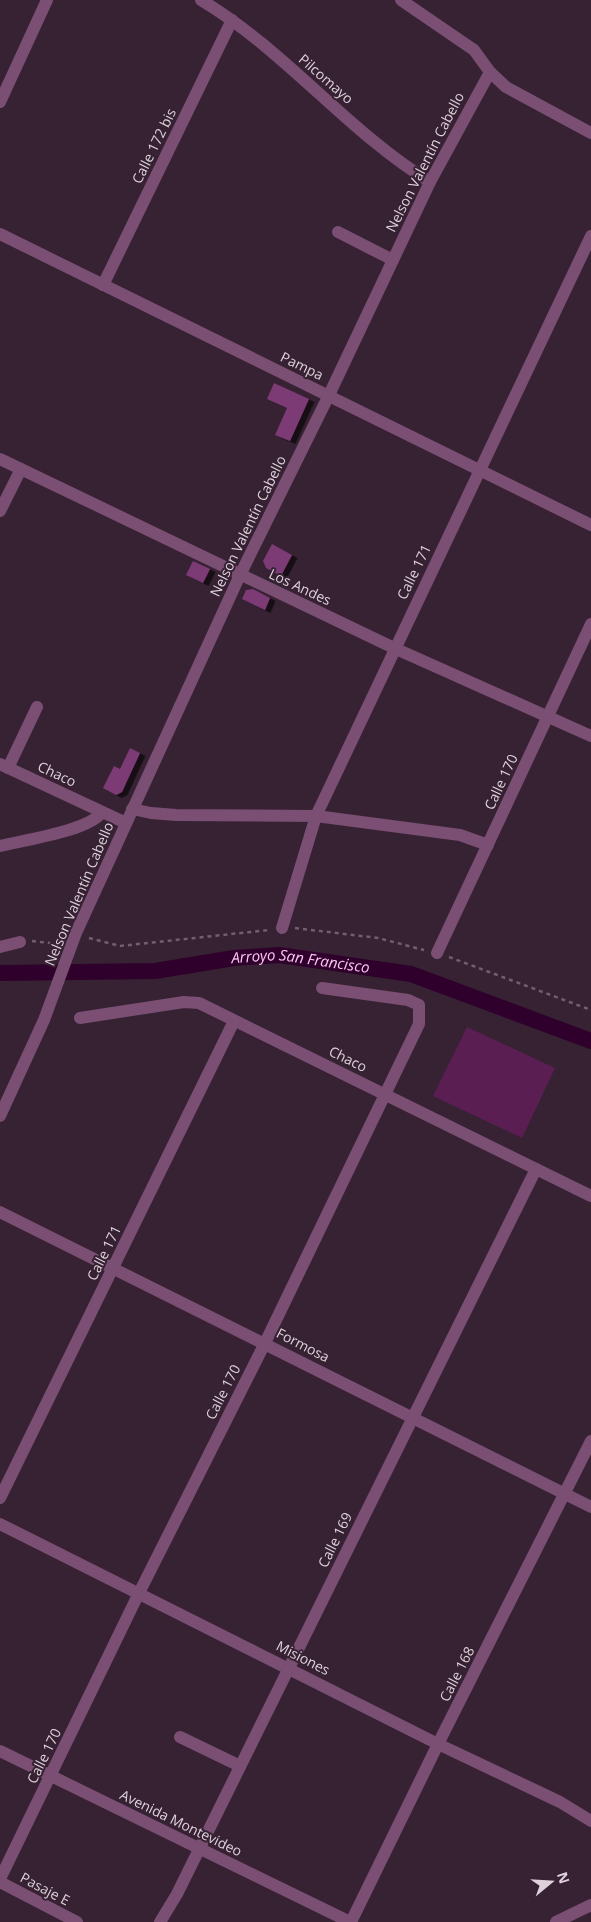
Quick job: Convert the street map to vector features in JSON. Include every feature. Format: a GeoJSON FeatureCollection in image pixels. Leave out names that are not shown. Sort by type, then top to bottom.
{"type":"FeatureCollection","features":[{"type":"Feature","properties":{"kind":"street"},"geometry":{"type":"LineString","coordinates":[[0,102],[47,0]]}},
{"type":"Feature","properties":{"kind":"street","name":"Pilcomayo"},"geometry":{"type":"LineString","coordinates":[[201,0],[232,20],[395,158],[430,182]]}},
{"type":"Feature","properties":{"kind":"street"},"geometry":{"type":"LineString","coordinates":[[401,0],[474,50],[490,72],[506,87],[591,133]]}},
{"type":"Feature","properties":{"kind":"street","name":"Calle 172 bis"},"geometry":{"type":"LineString","coordinates":[[102,285],[232,20]]}},
{"type":"Feature","properties":{"kind":"street","name":"Nelson Valentín Cabello"},"geometry":{"type":"LineString","coordinates":[[0,1116],[28,1058],[76,933],[240,575],[329,395],[430,182],[481,85],[490,72]]}},
{"type":"Feature","properties":{"kind":"street"},"geometry":{"type":"LineString","coordinates":[[338,232],[393,260]]}},
{"type":"Feature","properties":{"kind":"street","name":"Pampa"},"geometry":{"type":"LineString","coordinates":[[0,234],[591,525]]}},
{"type":"Feature","properties":{"kind":"street","name":"Calle 171"},"geometry":{"type":"LineString","coordinates":[[282,928],[316,816],[591,236]]}},
{"type":"Feature","properties":{"kind":"street","name":"Los Andes"},"geometry":{"type":"LineString","coordinates":[[0,459],[394,648],[591,736]]}},
{"type":"Feature","properties":{"kind":"street"},"geometry":{"type":"LineString","coordinates":[[0,511],[21,469]]}},
{"type":"Feature","properties":{"kind":"street","name":"Calle 170"},"geometry":{"type":"LineString","coordinates":[[437,953],[591,624]]}},
{"type":"Feature","properties":{"kind":"street"},"geometry":{"type":"LineString","coordinates":[[4,766],[37,707]]}},
{"type":"Feature","properties":{"kind":"street","name":"Chaco"},"geometry":{"type":"LineString","coordinates":[[4,766],[126,823]]}},
{"type":"Feature","properties":{"kind":"street"},"geometry":{"type":"LineString","coordinates":[[132,809],[176,815],[316,816],[460,835],[488,845]]}},
{"type":"Feature","properties":{"kind":"street"},"geometry":{"type":"LineString","coordinates":[[0,846],[76,827],[97,818],[102,812]]}},
{"type":"Feature","properties":{"kind":"street"},"geometry":{"type":"LineString","coordinates":[[0,947],[20,942]]}},
{"type":"Feature","properties":{"kind":"street","name":"Calle 170"},"geometry":{"type":"LineString","coordinates":[[0,1880],[138,1595],[265,1343],[419,1024],[419,1005],[408,1000],[322,988]]}},
{"type":"Feature","properties":{"kind":"street","name":"Chaco"},"geometry":{"type":"LineString","coordinates":[[80,1018],[191,1002],[208,1007],[591,1196]]}},
{"type":"Feature","properties":{"kind":"street","name":"Calle 171"},"geometry":{"type":"LineString","coordinates":[[0,1498],[234,1021]]}},
{"type":"Feature","properties":{"kind":"street","name":"Calle 169"},"geometry":{"type":"LineString","coordinates":[[160,1922],[177,1894],[198,1848],[290,1668],[412,1417],[536,1169]]}},
{"type":"Feature","properties":{"kind":"street","name":"Formosa"},"geometry":{"type":"LineString","coordinates":[[0,1212],[591,1507]]}},
{"type":"Feature","properties":{"kind":"street","name":"Calle 168"},"geometry":{"type":"LineString","coordinates":[[351,1922],[438,1744],[566,1494],[591,1441]]}},
{"type":"Feature","properties":{"kind":"street","name":"Misiones"},"geometry":{"type":"LineString","coordinates":[[0,1524],[138,1595],[290,1668],[438,1744],[560,1802],[591,1821]]}},
{"type":"Feature","properties":{"kind":"street"},"geometry":{"type":"LineString","coordinates":[[180,1737],[240,1766]]}},
{"type":"Feature","properties":{"kind":"street","name":"Avenida Montevideo"},"geometry":{"type":"LineString","coordinates":[[0,1751],[351,1922]]}},
{"type":"Feature","properties":{"kind":"street","name":"Pasaje E"},"geometry":{"type":"LineString","coordinates":[[0,1880],[77,1922]]}},
{"type":"Feature","properties":{"kind":"street"},"geometry":{"type":"LineString","coordinates":[[556,1922],[591,1905]]}},
{"type":"Feature","properties":{"kind":"path"},"geometry":{"type":"LineString","coordinates":[[20,942],[59,944],[65,929],[120,946],[282,928],[297,928],[378,938],[437,953],[591,1010]]}},
{"type":"Feature","properties":{"kind":"shaded area"},"geometry":{"type":"Polygon","coordinates":[[[467,1027],[555,1068],[522,1138],[433,1096],[467,1027]]]}},
{"type":"Feature","properties":{"kind":"building"},"geometry":{"type":"Polygon","coordinates":[[[274,383],[309,399],[290,441],[275,435],[287,408],[267,399],[274,383]]]}},
{"type":"Feature","properties":{"kind":"building"},"geometry":{"type":"Polygon","coordinates":[[[272,544],[292,555],[281,576],[266,568],[263,561],[272,544]]]}},
{"type":"Feature","properties":{"kind":"building"},"geometry":{"type":"Polygon","coordinates":[[[193,561],[210,569],[203,583],[186,575],[193,561]]]}},
{"type":"Feature","properties":{"kind":"building"},"geometry":{"type":"Polygon","coordinates":[[[253,589],[270,598],[265,610],[242,599],[246,590],[253,589]]]}},
{"type":"Feature","properties":{"kind":"building"},"geometry":{"type":"Polygon","coordinates":[[[130,748],[140,753],[122,792],[116,795],[103,788],[114,766],[120,769],[130,748]]]}},
{"type":"Feature","properties":{"kind":"waterway","name":"Arroyo San Francisco"},"geometry":{"type":"LineString","coordinates":[[0,973],[155,971],[234,958],[279,955],[411,974],[591,1041]]}}]}
